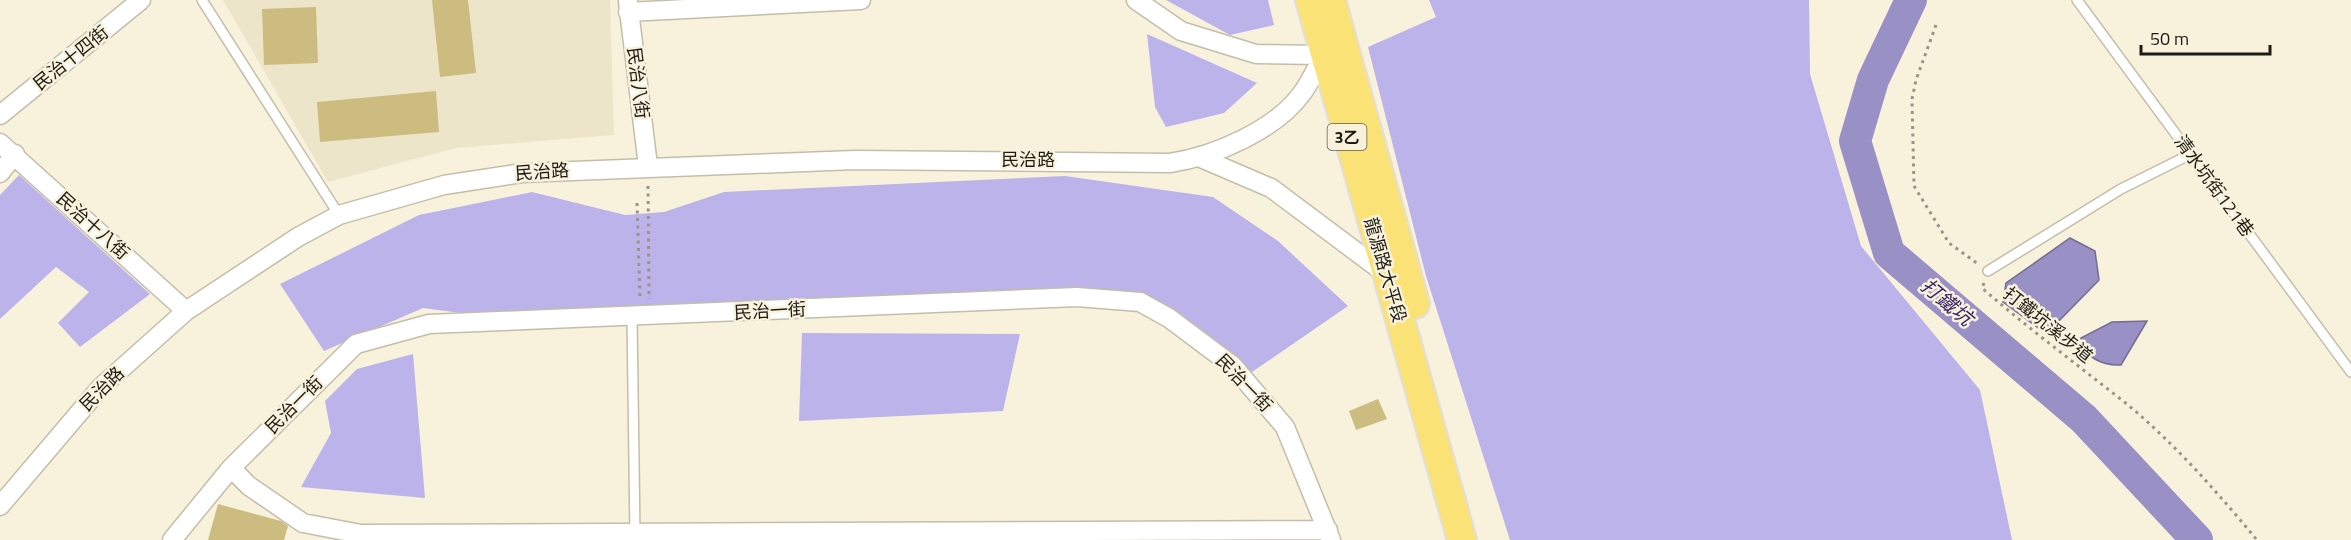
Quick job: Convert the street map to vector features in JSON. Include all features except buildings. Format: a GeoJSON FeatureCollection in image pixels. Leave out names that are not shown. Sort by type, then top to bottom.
{"type":"FeatureCollection","features":[{"type":"Feature","properties":{"kind":"main road","name":"龍源路大平段"},"geometry":{"type":"LineString","coordinates":[[1310,0],[1334,52],[1395,272],[1462,540]]}},
{"type":"Feature","properties":{"kind":"main road","name":"龍源路大平段"},"geometry":{"type":"LineString","coordinates":[[1331,0],[1334,52]]}},
{"type":"Feature","properties":{"kind":"main road","name":"龍源路大平段"},"geometry":{"type":"LineString","coordinates":[[1395,272],[1483,540]]}},
{"type":"Feature","properties":{"kind":"street","name":"民治十四街"},"geometry":{"type":"LineString","coordinates":[[0,115],[141,0]]}},
{"type":"Feature","properties":{"kind":"street"},"geometry":{"type":"LineString","coordinates":[[628,6],[861,0]]}},
{"type":"Feature","properties":{"kind":"street"},"geometry":{"type":"LineString","coordinates":[[1136,0],[1181,31],[1256,54],[1334,52]]}},
{"type":"Feature","properties":{"kind":"street","name":"民治八街"},"geometry":{"type":"LineString","coordinates":[[628,6],[648,166]]}},
{"type":"Feature","properties":{"kind":"street"},"geometry":{"type":"LineString","coordinates":[[1201,158],[1273,120],[1302,93],[1334,52]]}},
{"type":"Feature","properties":{"kind":"street","name":"民治十八街"},"geometry":{"type":"LineString","coordinates":[[0,143],[15,154],[186,311]]}},
{"type":"Feature","properties":{"kind":"street"},"geometry":{"type":"LineString","coordinates":[[0,173],[15,154]]}},
{"type":"Feature","properties":{"kind":"street","name":"民治路"},"geometry":{"type":"LineString","coordinates":[[0,506],[101,387],[186,311],[298,237],[339,215],[455,183],[522,173],[648,166],[855,160],[1170,163],[1201,158]]}},
{"type":"Feature","properties":{"kind":"street"},"geometry":{"type":"LineString","coordinates":[[1201,158],[1271,188],[1395,272]]}},
{"type":"Feature","properties":{"kind":"street","name":"民治一街"},"geometry":{"type":"LineString","coordinates":[[172,540],[231,468],[356,344],[429,324],[636,309],[1077,297],[1140,302],[1169,318],[1233,366],[1285,427],[1329,535]]}},
{"type":"Feature","properties":{"kind":"street"},"geometry":{"type":"LineString","coordinates":[[231,468],[249,486],[303,523],[361,534],[635,537],[1329,535]]}},
{"type":"Feature","properties":{"kind":"lane"},"geometry":{"type":"LineString","coordinates":[[202,0],[339,215]]}},
{"type":"Feature","properties":{"kind":"lane","name":"清水坑街121巷"},"geometry":{"type":"LineString","coordinates":[[2077,0],[2351,372]]}},
{"type":"Feature","properties":{"kind":"lane"},"geometry":{"type":"LineString","coordinates":[[1988,271],[2121,189],[2191,154]]}},
{"type":"Feature","properties":{"kind":"lane"},"geometry":{"type":"LineString","coordinates":[[635,537],[636,309]]}},
{"type":"Feature","properties":{"kind":"path","name":"打鐵坑溪步道"},"geometry":{"type":"LineString","coordinates":[[1936,25],[1916,80],[1912,99],[1914,186],[1949,243],[1988,271],[1982,288],[2147,422],[2225,501],[2257,540]]}},
{"type":"Feature","properties":{"kind":"path"},"geometry":{"type":"LineString","coordinates":[[648,166],[649,301]]}},
{"type":"Feature","properties":{"kind":"path"},"geometry":{"type":"LineString","coordinates":[[636,309],[637,203]]}},
{"type":"Feature","properties":{"kind":"shaded area"},"geometry":{"type":"Polygon","coordinates":[[[223,0],[610,0],[614,135],[456,148],[328,182],[223,0]]]}},
{"type":"Feature","properties":{"kind":"shaded area"},"geometry":{"type":"Polygon","coordinates":[[[1166,0],[1268,0],[1274,25],[1230,35],[1166,0]]]}},
{"type":"Feature","properties":{"kind":"shaded area"},"geometry":{"type":"Polygon","coordinates":[[[1429,0],[1809,0],[1810,74],[1861,246],[1980,390],[2012,540],[1510,540],[1426,276],[1368,47],[1436,17],[1429,0]]]}},
{"type":"Feature","properties":{"kind":"shaded area"},"geometry":{"type":"Polygon","coordinates":[[[1147,34],[1257,83],[1224,113],[1166,127],[1155,107],[1147,34]]]}},
{"type":"Feature","properties":{"kind":"shaded area"},"geometry":{"type":"Polygon","coordinates":[[[19,175],[150,294],[80,347],[58,323],[89,292],[56,267],[0,319],[0,195],[19,175]]]}},
{"type":"Feature","properties":{"kind":"shaded area"},"geometry":{"type":"Polygon","coordinates":[[[1065,176],[1213,197],[1278,241],[1348,306],[1252,372],[1155,305],[944,299],[476,315],[423,308],[324,351],[280,284],[419,215],[532,192],[625,215],[664,212],[724,192],[1065,176]]]}},
{"type":"Feature","properties":{"kind":"shaded area"},"geometry":{"type":"Polygon","coordinates":[[[2070,238],[2095,251],[2099,280],[2052,328],[2041,330],[2003,302],[2006,283],[2070,238]]]}},
{"type":"Feature","properties":{"kind":"shaded area"},"geometry":{"type":"Polygon","coordinates":[[[2147,321],[2121,365],[2101,362],[2090,356],[2077,340],[2112,322],[2147,321]]]}},
{"type":"Feature","properties":{"kind":"shaded area"},"geometry":{"type":"Polygon","coordinates":[[[802,333],[1020,334],[1003,411],[799,421],[802,333]]]}},
{"type":"Feature","properties":{"kind":"shaded area"},"geometry":{"type":"Polygon","coordinates":[[[413,354],[425,498],[301,487],[331,433],[325,401],[357,369],[413,354]]]}},
{"type":"Feature","properties":{"kind":"waterway","name":"打鐵坑"},"geometry":{"type":"LineString","coordinates":[[1911,0],[1873,80],[1855,141],[1889,253],[2084,419],[2197,540]]}}]}
